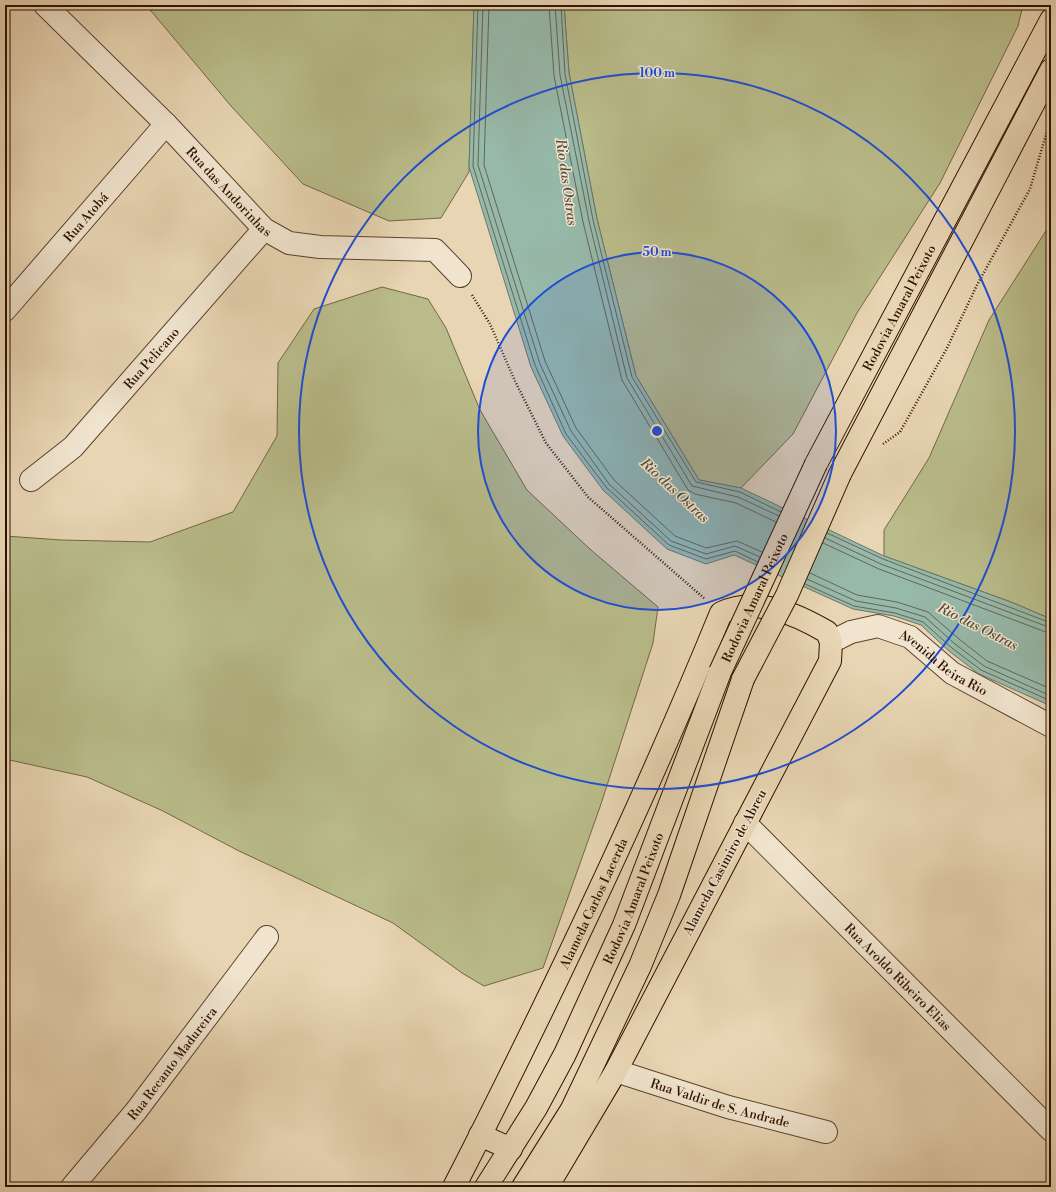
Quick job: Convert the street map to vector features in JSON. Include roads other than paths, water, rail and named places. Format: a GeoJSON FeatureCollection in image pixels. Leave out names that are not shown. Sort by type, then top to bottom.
{"type":"FeatureCollection","features":[{"type":"Feature","properties":{"kind":"main road","name":"Rodovia Amaral Peixoto"},"geometry":{"type":"LineString","coordinates":[[486,1187],[536,1108],[564,1054],[624,924],[720,672],[816,464],[1051,20]]}},
{"type":"Feature","properties":{"kind":"main road","name":"Rodovia Amaral Peixoto"},"geometry":{"type":"LineString","coordinates":[[523,1187],[572,1109],[640,966],[669,895],[743,679],[787,595],[840,474],[1051,70]]}},
{"type":"Feature","properties":{"kind":"main road","name":"Alameda Carlos Lacerda"},"geometry":{"type":"LineString","coordinates":[[454,1187],[635,816],[721,613],[732,608],[745,606],[790,613],[827,632],[831,642]]}},
{"type":"Feature","properties":{"kind":"main road","name":"Alameda Casimiro de Abreu"},"geometry":{"type":"LineString","coordinates":[[547,1187],[616,1072],[830,661],[831,642]]}},
{"type":"Feature","properties":{"kind":"main road"},"geometry":{"type":"LineString","coordinates":[[480,1135],[511,1149]]}},
{"type":"Feature","properties":{"kind":"street","name":"Rua das Andorinhas"},"geometry":{"type":"LineString","coordinates":[[45,5],[166,124],[264,229],[289,243],[320,246],[435,250],[460,276]]}},
{"type":"Feature","properties":{"kind":"street","name":"Rua Atobá"},"geometry":{"type":"LineString","coordinates":[[5,310],[166,124]]}},
{"type":"Feature","properties":{"kind":"street","name":"Rua Pelicano"},"geometry":{"type":"LineString","coordinates":[[31,480],[73,447],[264,229]]}},
{"type":"Feature","properties":{"kind":"street","name":"Avenida Beira Rio"},"geometry":{"type":"LineString","coordinates":[[831,642],[851,632],[878,626],[910,637],[952,673],[1051,726]]}},
{"type":"Feature","properties":{"kind":"street","name":"Rua Aroldo Ribeiro Elias"},"geometry":{"type":"LineString","coordinates":[[745,823],[1051,1130]]}},
{"type":"Feature","properties":{"kind":"street","name":"Rua Recanto Madureira"},"geometry":{"type":"LineString","coordinates":[[72,1187],[136,1111],[267,937]]}},
{"type":"Feature","properties":{"kind":"street","name":"Rua Valdir de S. Andrade"},"geometry":{"type":"LineString","coordinates":[[616,1072],[728,1107],[826,1132]]}},
{"type":"Feature","properties":{"kind":"water","name":"Rio das Ostras"},"geometry":{"type":"Polygon","coordinates":[[[474,5],[564,5],[569,73],[597,219],[636,376],[699,480],[741,488],[884,556],[1011,602],[1051,619],[1051,706],[979,674],[949,651],[921,625],[894,616],[853,609],[734,555],[706,564],[667,549],[603,490],[563,436],[531,367],[469,167],[474,5]]]}}]}
